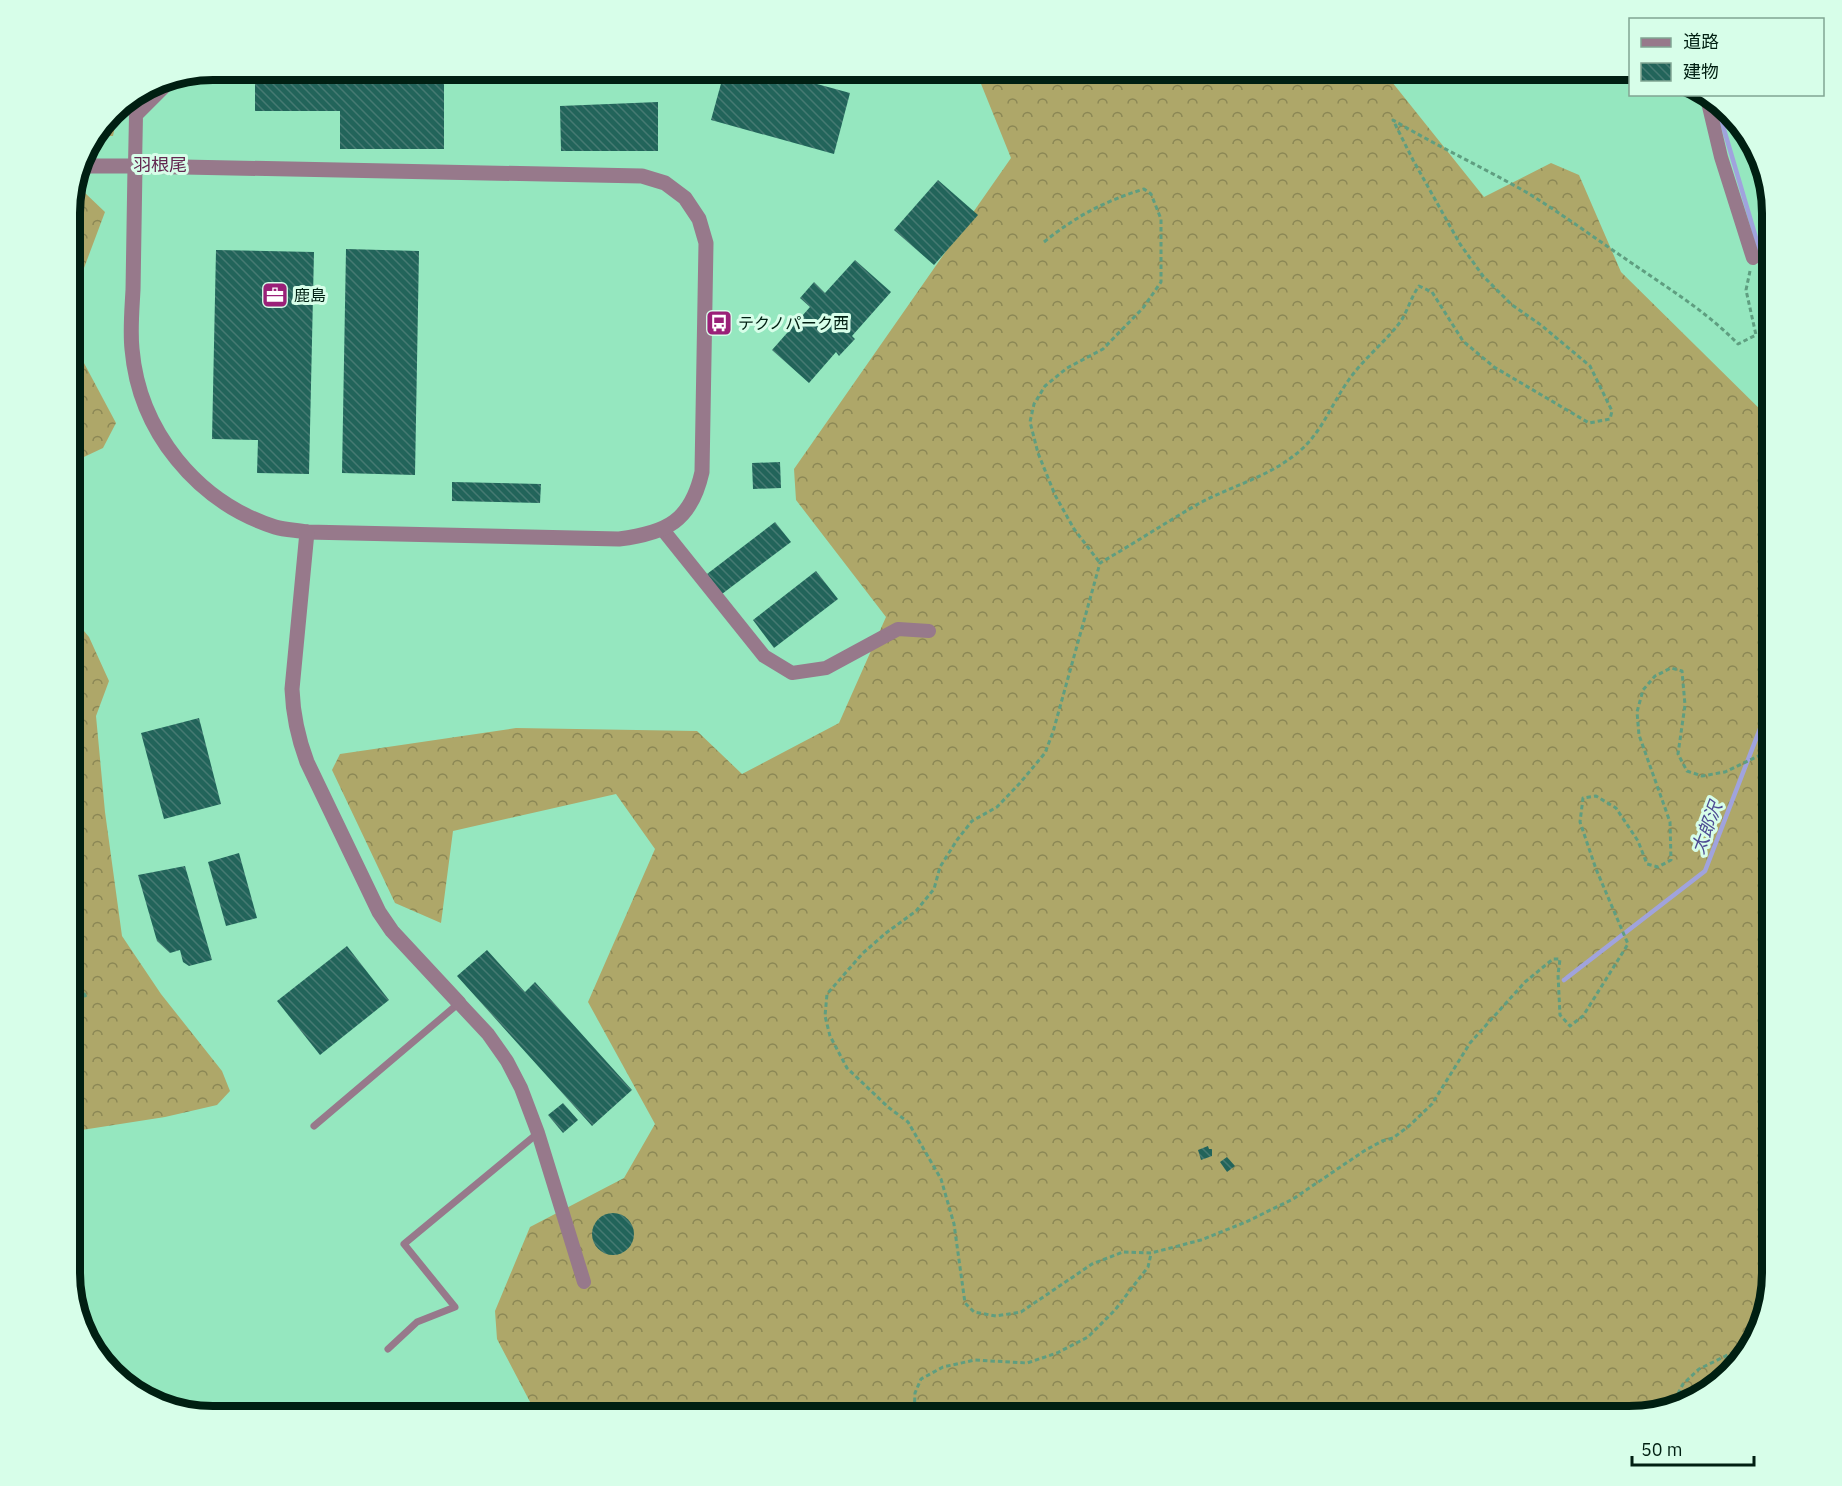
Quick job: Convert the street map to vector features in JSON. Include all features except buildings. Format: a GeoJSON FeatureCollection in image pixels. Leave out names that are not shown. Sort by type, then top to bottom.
{"type":"FeatureCollection","features":[{"type":"Feature","properties":{"kind":"street"},"geometry":{"type":"LineString","coordinates":[[88,166],[135,166],[642,176],[665,183],[685,198],[699,219],[706,243],[702,472],[698,491],[678,520],[663,530],[642,537],[619,539],[307,532],[277,527],[259,520],[233,508],[200,484],[179,464],[161,439],[147,412],[137,380],[132,349],[135,166],[136,115],[161,90]]}},
{"type":"Feature","properties":{"kind":"street"},"geometry":{"type":"LineString","coordinates":[[1709,106],[1753,258]]}},
{"type":"Feature","properties":{"kind":"street"},"geometry":{"type":"LineString","coordinates":[[663,530],[764,656],[792,673],[826,668],[898,629],[929,631]]}},
{"type":"Feature","properties":{"kind":"street"},"geometry":{"type":"LineString","coordinates":[[307,532],[292,689],[293,712],[298,738],[307,762],[379,912],[392,932],[488,1034],[507,1061],[521,1088],[538,1133],[584,1282]]}},
{"type":"Feature","properties":{"kind":"lane"},"geometry":{"type":"LineString","coordinates":[[314,1126],[459,1003]]}},
{"type":"Feature","properties":{"kind":"lane"},"geometry":{"type":"LineString","coordinates":[[388,1349],[417,1322],[455,1308],[404,1244],[538,1133]]}},
{"type":"Feature","properties":{"kind":"path"},"geometry":{"type":"LineString","coordinates":[[1753,258],[1746,290],[1756,335],[1738,344],[1720,325],[1687,301],[1528,194],[1475,163],[1416,135],[1393,120],[1460,244],[1483,276],[1512,305],[1541,325],[1590,366],[1612,411],[1610,419],[1589,423],[1494,367],[1463,341],[1432,292],[1419,286],[1399,324],[1346,384],[1319,430],[1302,449],[1276,470],[1198,504],[1100,563],[1053,732],[1045,753],[997,807],[972,821],[940,867],[934,889],[916,911],[864,953],[827,994],[825,1016],[830,1036],[847,1068],[888,1107],[908,1122],[941,1179],[954,1224],[965,1303],[974,1312],[996,1316],[1021,1312],[1092,1264],[1123,1252],[1151,1253],[1202,1240],[1256,1218],[1293,1199],[1364,1151],[1393,1138],[1432,1104],[1470,1043],[1526,982],[1553,959],[1560,959],[1558,975],[1560,1015],[1570,1026],[1583,1016],[1628,944],[1596,869],[1580,822],[1583,798],[1596,796],[1616,808],[1638,841],[1647,864],[1658,867],[1671,860],[1670,822],[1639,735],[1636,712],[1643,690],[1655,676],[1671,668],[1682,671],[1685,705],[1678,754],[1687,771],[1702,776],[1725,772],[1762,754]]}},
{"type":"Feature","properties":{"kind":"path"},"geometry":{"type":"LineString","coordinates":[[1044,242],[1069,222],[1118,197],[1144,189],[1152,194],[1161,219],[1161,282],[1143,308],[1103,349],[1067,368],[1045,386],[1034,404],[1030,422],[1038,453],[1054,495],[1074,529],[1100,563]]}},
{"type":"Feature","properties":{"kind":"path"},"geometry":{"type":"LineString","coordinates":[[80,986],[86,997]]}},
{"type":"Feature","properties":{"kind":"path"},"geometry":{"type":"LineString","coordinates":[[915,1406],[915,1393],[921,1379],[942,1367],[975,1360],[1027,1364],[1057,1353],[1088,1337],[1115,1310],[1148,1267],[1151,1253]]}},
{"type":"Feature","properties":{"kind":"path"},"geometry":{"type":"LineString","coordinates":[[1676,1398],[1683,1384],[1699,1369],[1740,1347]]}},
{"type":"Feature","properties":{"kind":"green space"},"geometry":{"type":"Polygon","coordinates":[[[979,80],[1390,80],[1484,197],[1551,163],[1579,175],[1621,272],[1762,411],[1761,1291],[1755,1316],[1745,1340],[1735,1355],[1717,1374],[1696,1389],[1664,1402],[1630,1406],[532,1406],[497,1339],[495,1311],[530,1227],[624,1178],[655,1124],[588,1002],[655,849],[616,794],[453,831],[441,923],[395,903],[332,770],[340,754],[516,728],[697,731],[742,774],[839,723],[886,617],[796,500],[794,469],[1011,158],[979,80]]]}},
{"type":"Feature","properties":{"kind":"green space"},"geometry":{"type":"Polygon","coordinates":[[[116,121],[113,136],[104,136],[116,121]]]}},
{"type":"Feature","properties":{"kind":"green space"},"geometry":{"type":"Polygon","coordinates":[[[81,192],[84,192],[105,212],[80,279],[80,204],[81,192]]]}},
{"type":"Feature","properties":{"kind":"green space"},"geometry":{"type":"Polygon","coordinates":[[[80,356],[116,423],[103,448],[80,459],[80,356]]]}},
{"type":"Feature","properties":{"kind":"green space"},"geometry":{"type":"Polygon","coordinates":[[[80,626],[89,637],[109,681],[96,716],[105,812],[122,936],[161,994],[222,1071],[230,1091],[217,1105],[165,1117],[80,1130],[80,626]]]}},
{"type":"Feature","properties":{"kind":"waterway","name":"太郎沢"},"geometry":{"type":"LineString","coordinates":[[1720,115],[1762,258]]}},
{"type":"Feature","properties":{"kind":"waterway","name":"太郎沢"},"geometry":{"type":"LineString","coordinates":[[1564,980],[1705,871],[1762,723]]}},
{"type":"Feature","properties":{"kind":"place","name":"鹿島"},"geometry":{"type":"Point","coordinates":[275,295]}},
{"type":"Feature","properties":{"kind":"place","name":"テクノパーク西"},"geometry":{"type":"Point","coordinates":[719,323]}},
{"type":"Feature","properties":{"kind":"district","name":"羽根尾"},"geometry":{"type":"Point","coordinates":[160,165]}}]}
